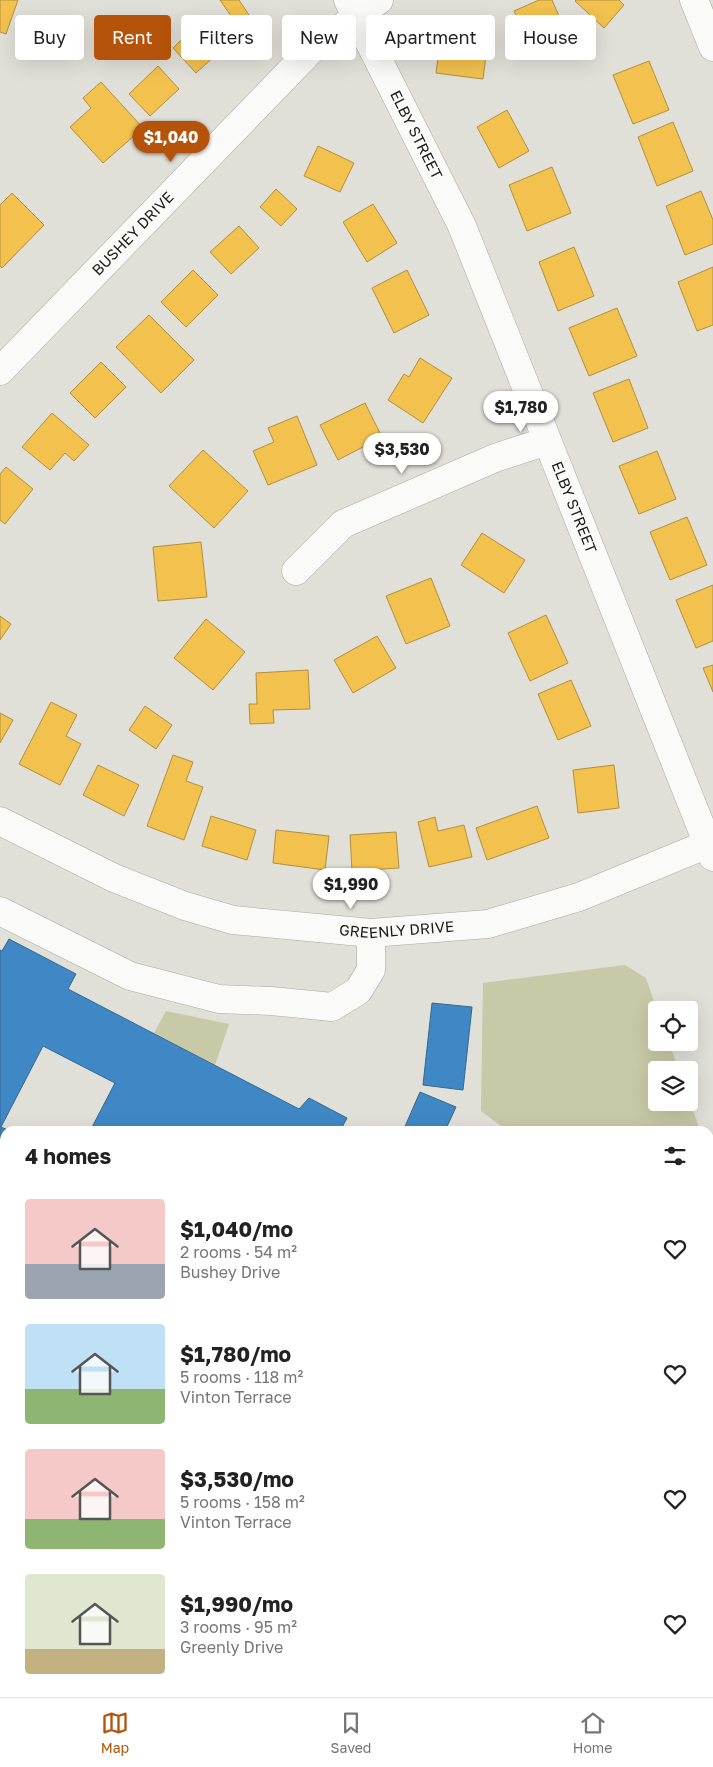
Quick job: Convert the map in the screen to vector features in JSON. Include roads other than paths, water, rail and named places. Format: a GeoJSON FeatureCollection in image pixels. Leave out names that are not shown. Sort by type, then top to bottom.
{"type":"FeatureCollection","features":[{"type":"Feature","properties":{"kind":"street","name":"BUSHEY DRIVE"},"geometry":{"type":"LineString","coordinates":[[0,371],[352,8],[379,0]]}},
{"type":"Feature","properties":{"kind":"street"},"geometry":{"type":"LineString","coordinates":[[694,0],[713,47]]}},
{"type":"Feature","properties":{"kind":"street","name":"ELBY STREET"},"geometry":{"type":"LineString","coordinates":[[352,8],[462,226],[710,850]]}},
{"type":"Feature","properties":{"kind":"street"},"geometry":{"type":"LineString","coordinates":[[296,571],[343,524],[495,458],[547,441]]}},
{"type":"Feature","properties":{"kind":"street","name":"GREENLY DRIVE"},"geometry":{"type":"LineString","coordinates":[[0,821],[114,878],[184,906],[233,920],[370,934],[488,924],[579,897],[710,850]]}},
{"type":"Feature","properties":{"kind":"street"},"geometry":{"type":"LineString","coordinates":[[0,911],[130,976],[219,999],[332,1006],[358,991],[371,970],[370,934]]}}]}
